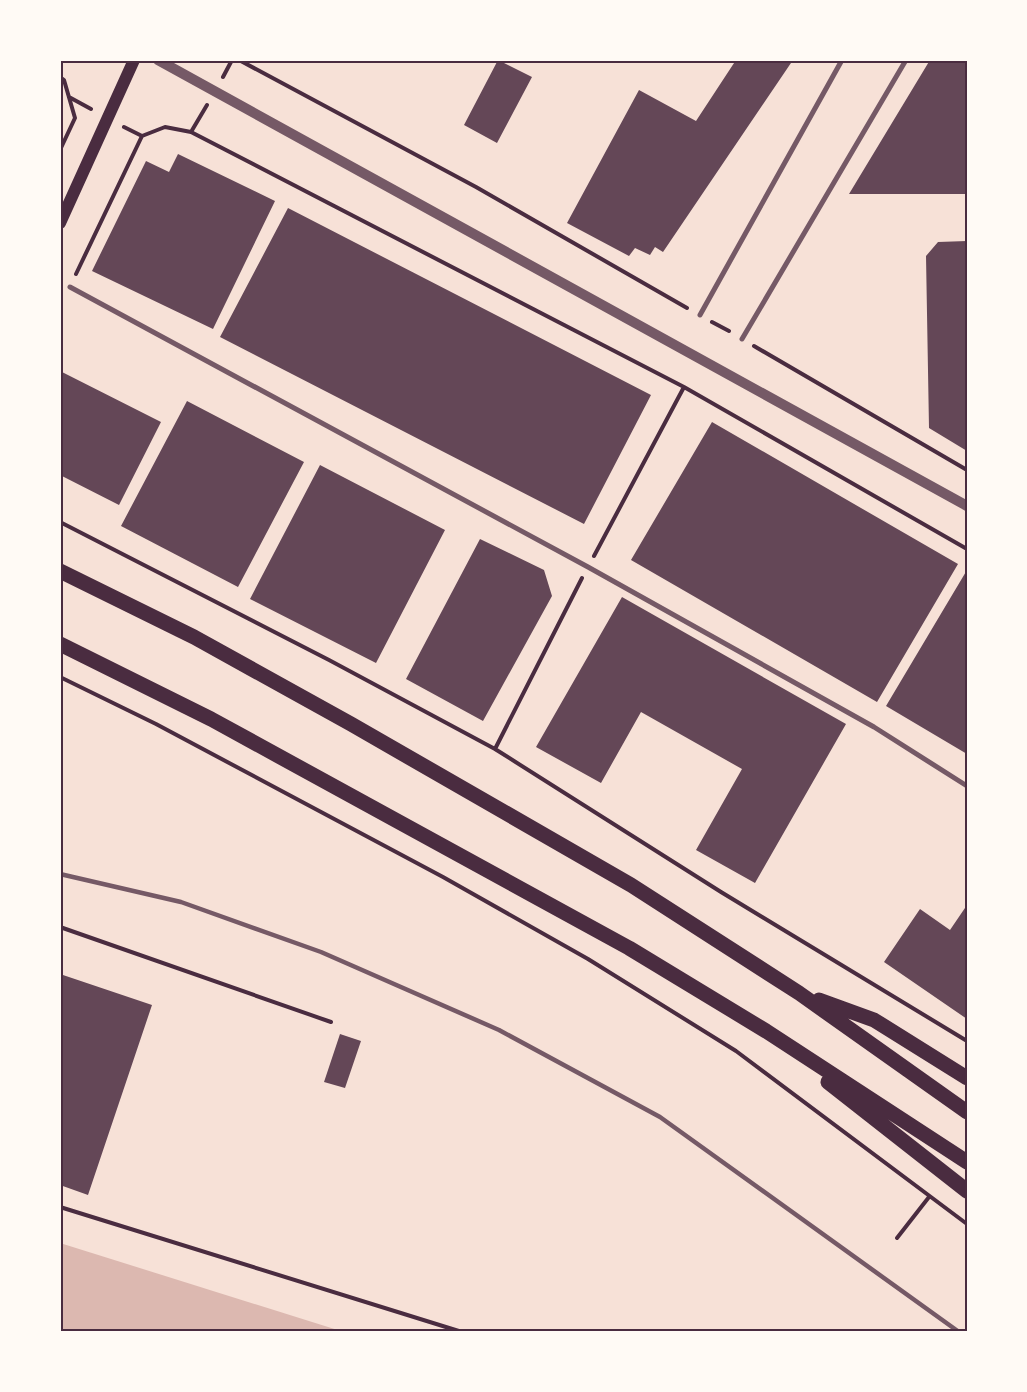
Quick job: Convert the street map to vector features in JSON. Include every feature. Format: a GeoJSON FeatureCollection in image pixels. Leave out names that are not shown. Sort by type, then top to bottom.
{"type":"FeatureCollection","features":[{"type":"Feature","properties":{"kind":"main road"},"geometry":{"type":"LineString","coordinates":[[60,223],[134,60]]}},
{"type":"Feature","properties":{"kind":"main road"},"geometry":{"type":"LineString","coordinates":[[60,571],[194,637],[351,724],[631,885],[799,993],[967,1112]]}},
{"type":"Feature","properties":{"kind":"main road"},"geometry":{"type":"LineString","coordinates":[[60,644],[211,719],[619,942],[766,1031],[967,1162]]}},
{"type":"Feature","properties":{"kind":"main road"},"geometry":{"type":"LineString","coordinates":[[799,993],[874,1020],[967,1078]]}},
{"type":"Feature","properties":{"kind":"main road"},"geometry":{"type":"LineString","coordinates":[[766,1031],[909,1148],[967,1191]]}},
{"type":"Feature","properties":{"kind":"street"},"geometry":{"type":"LineString","coordinates":[[158,60],[967,506]]}},
{"type":"Feature","properties":{"kind":"street"},"geometry":{"type":"LineString","coordinates":[[700,315],[842,60]]}},
{"type":"Feature","properties":{"kind":"street"},"geometry":{"type":"LineString","coordinates":[[742,339],[906,60]]}},
{"type":"Feature","properties":{"kind":"street"},"geometry":{"type":"LineString","coordinates":[[70,287],[588,567],[874,727],[967,786]]}},
{"type":"Feature","properties":{"kind":"lane"},"geometry":{"type":"LineString","coordinates":[[60,874],[192,906],[321,952],[499,1029],[660,1117],[959,1332]]}},
{"type":"Feature","properties":{"kind":"path"},"geometry":{"type":"LineString","coordinates":[[239,60],[477,187],[967,470]]}},
{"type":"Feature","properties":{"kind":"path"},"geometry":{"type":"LineString","coordinates":[[60,77],[64,80],[75,118],[60,150]]}},
{"type":"Feature","properties":{"kind":"path"},"geometry":{"type":"LineString","coordinates":[[70,287],[142,136],[165,127],[191,132],[684,387],[967,549]]}},
{"type":"Feature","properties":{"kind":"path"},"geometry":{"type":"LineString","coordinates":[[60,522],[329,660],[495,749],[721,892],[967,1041]]}},
{"type":"Feature","properties":{"kind":"path"},"geometry":{"type":"LineString","coordinates":[[60,677],[166,729],[443,877],[588,958],[736,1051],[967,1224]]}},
{"type":"Feature","properties":{"kind":"path"},"geometry":{"type":"LineString","coordinates":[[60,927],[331,1022]]}},
{"type":"Feature","properties":{"kind":"path"},"geometry":{"type":"LineString","coordinates":[[897,1238],[929,1197]]}},
{"type":"Feature","properties":{"kind":"path"},"geometry":{"type":"LineString","coordinates":[[60,1207],[462,1332]]}},
{"type":"Feature","properties":{"kind":"shaded area"},"geometry":{"type":"Polygon","coordinates":[[[60,1243],[344,1332],[60,1332],[60,1243]]]}},
{"type":"Feature","properties":{"kind":"building"},"geometry":{"type":"Polygon","coordinates":[[[498,60],[532,77],[497,143],[464,125],[498,60]]]}},
{"type":"Feature","properties":{"kind":"building"},"geometry":{"type":"Polygon","coordinates":[[[736,60],[793,60],[663,252],[655,247],[650,255],[635,248],[629,256],[567,223],[639,90],[696,121],[736,60]]]}},
{"type":"Feature","properties":{"kind":"building"},"geometry":{"type":"Polygon","coordinates":[[[930,60],[967,60],[967,194],[849,194],[930,60]]]}},
{"type":"Feature","properties":{"kind":"building"},"geometry":{"type":"Polygon","coordinates":[[[178,154],[275,201],[213,329],[92,271],[146,161],[169,172],[178,154]]]}},
{"type":"Feature","properties":{"kind":"building"},"geometry":{"type":"Polygon","coordinates":[[[288,208],[651,395],[584,524],[220,337],[288,208]]]}},
{"type":"Feature","properties":{"kind":"building"},"geometry":{"type":"Polygon","coordinates":[[[967,241],[967,451],[929,428],[926,256],[938,242],[967,241]]]}},
{"type":"Feature","properties":{"kind":"building"},"geometry":{"type":"Polygon","coordinates":[[[60,371],[161,422],[119,505],[60,475],[60,371]]]}},
{"type":"Feature","properties":{"kind":"building"},"geometry":{"type":"Polygon","coordinates":[[[187,401],[304,462],[238,587],[121,526],[187,401]]]}},
{"type":"Feature","properties":{"kind":"building"},"geometry":{"type":"Polygon","coordinates":[[[712,422],[958,564],[877,702],[631,560],[712,422]]]}},
{"type":"Feature","properties":{"kind":"building"},"geometry":{"type":"Polygon","coordinates":[[[320,465],[445,530],[376,663],[250,599],[320,465]]]}},
{"type":"Feature","properties":{"kind":"building"},"geometry":{"type":"Polygon","coordinates":[[[480,539],[544,570],[552,596],[483,721],[406,679],[480,539]]]}},
{"type":"Feature","properties":{"kind":"building"},"geometry":{"type":"Polygon","coordinates":[[[967,570],[967,754],[886,706],[967,570]]]}},
{"type":"Feature","properties":{"kind":"building"},"geometry":{"type":"Polygon","coordinates":[[[622,597],[846,724],[755,883],[696,850],[742,769],[641,712],[601,783],[536,747],[622,597]]]}},
{"type":"Feature","properties":{"kind":"building"},"geometry":{"type":"Polygon","coordinates":[[[967,905],[967,1019],[884,962],[920,909],[950,930],[967,905]]]}},
{"type":"Feature","properties":{"kind":"building"},"geometry":{"type":"Polygon","coordinates":[[[60,974],[152,1005],[88,1195],[60,1185],[60,974]]]}},
{"type":"Feature","properties":{"kind":"building"},"geometry":{"type":"Polygon","coordinates":[[[340,1034],[361,1041],[345,1088],[324,1082],[340,1034]]]}}]}
